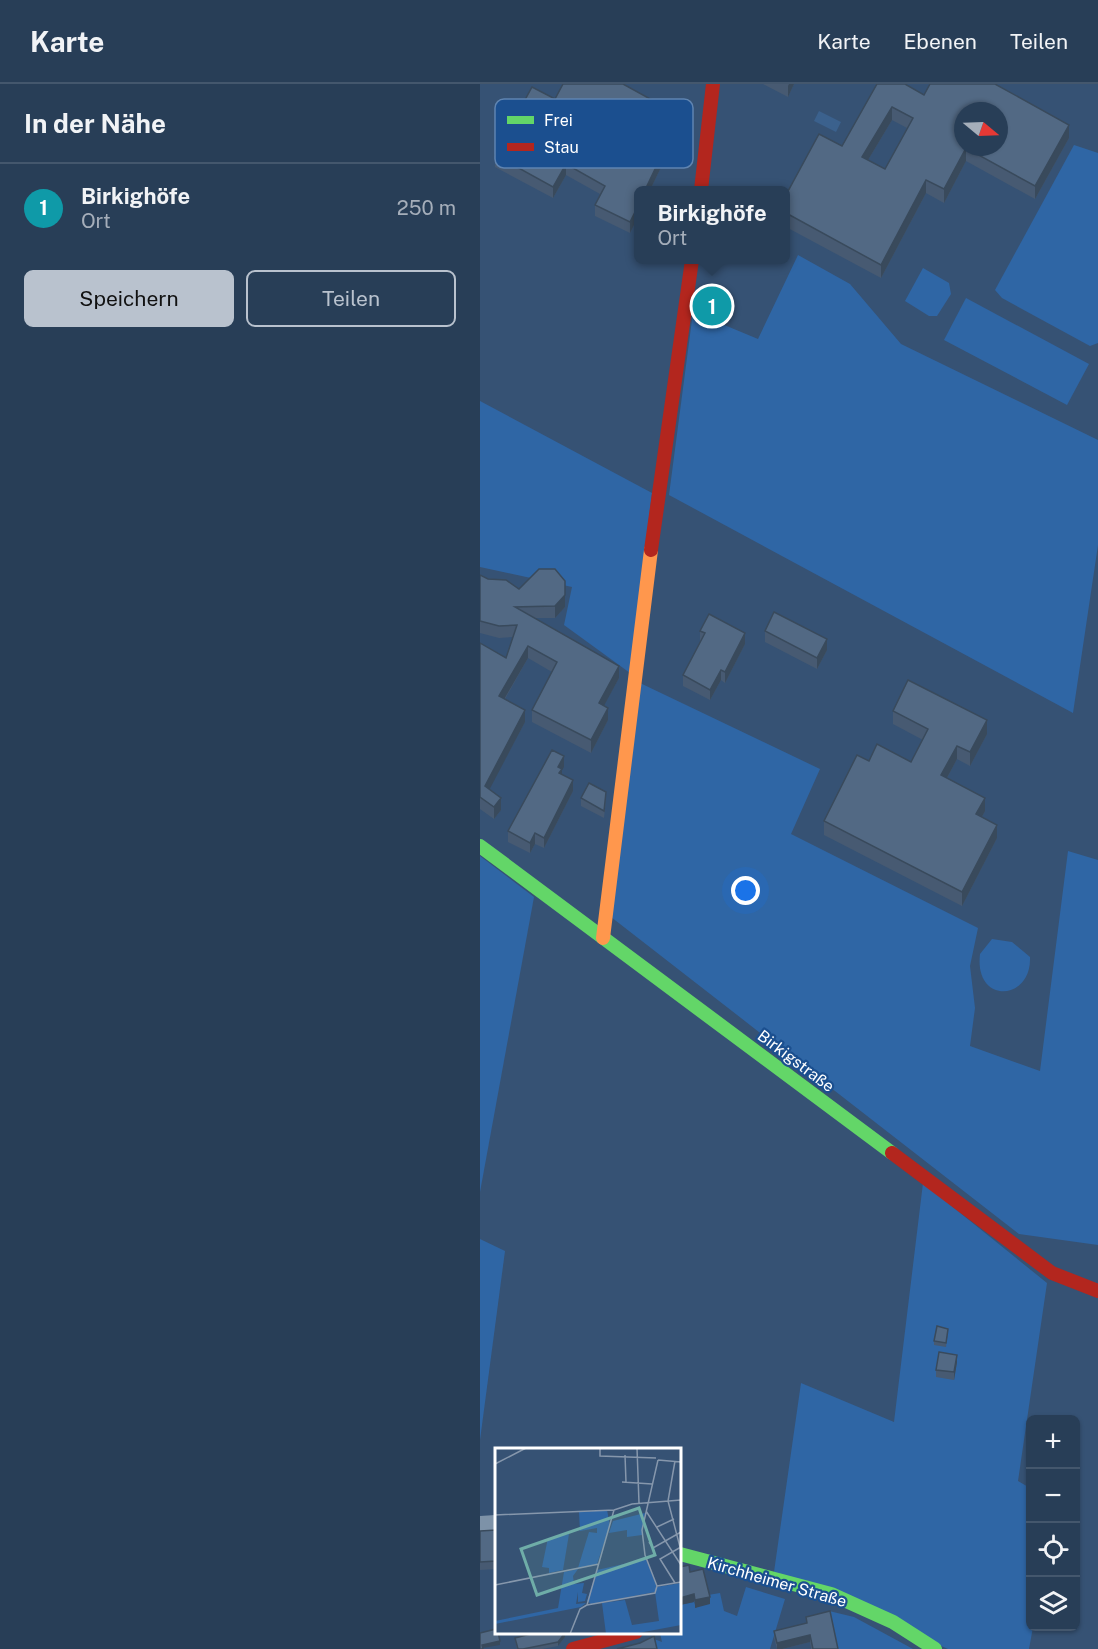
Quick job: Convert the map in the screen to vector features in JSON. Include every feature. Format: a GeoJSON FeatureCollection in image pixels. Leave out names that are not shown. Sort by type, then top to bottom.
{"type":"FeatureCollection","features":[{"type":"Feature","properties":{"kind":"street"},"geometry":{"type":"LineString","coordinates":[[701,186],[712,84]]}},
{"type":"Feature","properties":{"kind":"street"},"geometry":{"type":"LineString","coordinates":[[603,938],[630,734],[642,612],[691,264]]}},
{"type":"Feature","properties":{"kind":"street","name":"Birkigstraße"},"geometry":{"type":"LineString","coordinates":[[480,846],[1052,1273],[1098,1291]]}},
{"type":"Feature","properties":{"kind":"street"},"geometry":{"type":"LineString","coordinates":[[480,1525],[495,1524]]}},
{"type":"Feature","properties":{"kind":"street","name":"Kirchheimer Straße"},"geometry":{"type":"LineString","coordinates":[[681,1554],[831,1594],[893,1622],[935,1649]]}},
{"type":"Feature","properties":{"kind":"street"},"geometry":{"type":"LineString","coordinates":[[573,1649],[629,1634]]}},
{"type":"Feature","properties":{"kind":"shaded area"},"geometry":{"type":"Polygon","coordinates":[[[819,111],[841,122],[836,132],[814,121],[819,111]]]}},
{"type":"Feature","properties":{"kind":"shaded area"},"geometry":{"type":"Polygon","coordinates":[[[1074,145],[1098,153],[1098,343],[1090,346],[1002,298],[995,290],[1074,145]]]}},
{"type":"Feature","properties":{"kind":"shaded area"},"geometry":{"type":"Polygon","coordinates":[[[798,255],[850,284],[901,344],[1098,440],[1098,545],[1073,713],[669,495],[693,312],[758,339],[798,255]]]}},
{"type":"Feature","properties":{"kind":"shaded area"},"geometry":{"type":"Polygon","coordinates":[[[923,268],[949,283],[951,294],[937,316],[929,316],[905,301],[923,268]]]}},
{"type":"Feature","properties":{"kind":"shaded area"},"geometry":{"type":"Polygon","coordinates":[[[966,298],[1089,364],[1067,405],[944,340],[966,298]]]}},
{"type":"Feature","properties":{"kind":"shaded area"},"geometry":{"type":"Polygon","coordinates":[[[480,401],[652,493],[630,673],[564,625],[572,587],[480,567],[480,401]]]}},
{"type":"Feature","properties":{"kind":"shaded area"},"geometry":{"type":"Polygon","coordinates":[[[640,683],[820,769],[791,834],[978,928],[970,966],[975,1008],[970,1046],[1040,1071],[1068,851],[1098,860],[1098,1245],[1019,1234],[611,917],[640,683]]]}},
{"type":"Feature","properties":{"kind":"shaded area"},"geometry":{"type":"Polygon","coordinates":[[[480,856],[534,897],[480,1192],[480,856]]]}},
{"type":"Feature","properties":{"kind":"shaded area"},"geometry":{"type":"Polygon","coordinates":[[[992,939],[1012,942],[1030,957],[1028,972],[1022,982],[1013,989],[1004,991],[994,989],[986,982],[981,971],[980,954],[992,939]]]}},
{"type":"Feature","properties":{"kind":"shaded area"},"geometry":{"type":"Polygon","coordinates":[[[923,1183],[1047,1283],[1018,1481],[1026,1486],[1026,1631],[1032,1631],[1029,1649],[948,1649],[774,1572],[801,1383],[894,1422],[923,1183]]]}},
{"type":"Feature","properties":{"kind":"shaded area"},"geometry":{"type":"Polygon","coordinates":[[[480,1239],[505,1251],[480,1440],[480,1239]]]}},
{"type":"Feature","properties":{"kind":"shaded area"},"geometry":{"type":"Polygon","coordinates":[[[746,1587],[785,1599],[770,1649],[656,1649],[654,1639],[662,1642],[660,1634],[681,1634],[681,1605],[694,1602],[696,1608],[708,1595],[720,1593],[724,1611],[737,1616],[746,1587]]]}},
{"type":"Feature","properties":{"kind":"shaded area"},"geometry":{"type":"Polygon","coordinates":[[[829,1611],[854,1617],[913,1649],[837,1649],[829,1611]]]}},
{"type":"Feature","properties":{"kind":"building"},"geometry":{"type":"Polygon","coordinates":[[[563,84],[623,84],[650,99],[555,99],[563,84]]]}},
{"type":"Feature","properties":{"kind":"building"},"geometry":{"type":"Polygon","coordinates":[[[877,84],[905,84],[924,95],[930,84],[995,84],[1069,125],[1035,186],[981,156],[1008,156],[1008,102],[954,102],[954,156],[962,156],[944,189],[926,180],[881,265],[790,215],[790,188],[819,134],[842,146],[877,84]],[[892,107],[862,157],[885,169],[913,118],[892,107]]]}},
{"type":"Feature","properties":{"kind":"building"},"geometry":{"type":"Polygon","coordinates":[[[532,87],[555,99],[525,99],[532,87]]]}},
{"type":"Feature","properties":{"kind":"building"},"geometry":{"type":"Polygon","coordinates":[[[519,168],[564,168],[553,187],[519,168]]]}},
{"type":"Feature","properties":{"kind":"building"},"geometry":{"type":"Polygon","coordinates":[[[573,168],[656,168],[647,186],[634,186],[634,214],[630,222],[595,205],[605,186],[573,168]]]}},
{"type":"Feature","properties":{"kind":"building"},"geometry":{"type":"Polygon","coordinates":[[[539,569],[555,569],[565,581],[565,595],[555,606],[515,607],[619,666],[599,703],[608,708],[591,740],[532,710],[557,662],[528,646],[499,696],[525,710],[485,786],[501,798],[494,807],[480,797],[480,643],[506,658],[517,625],[499,626],[480,621],[480,575],[488,579],[506,580],[519,589],[539,569]]]}},
{"type":"Feature","properties":{"kind":"building"},"geometry":{"type":"Polygon","coordinates":[[[774,612],[827,639],[817,658],[765,631],[774,612]]]}},
{"type":"Feature","properties":{"kind":"building"},"geometry":{"type":"Polygon","coordinates":[[[709,614],[745,633],[725,672],[721,670],[710,690],[683,675],[705,633],[700,631],[709,614]]]}},
{"type":"Feature","properties":{"kind":"building"},"geometry":{"type":"Polygon","coordinates":[[[908,680],[987,720],[970,752],[957,746],[941,775],[985,798],[976,814],[997,825],[962,892],[824,821],[857,755],[869,761],[877,744],[911,762],[928,729],[893,711],[908,680]]]}},
{"type":"Feature","properties":{"kind":"building"},"geometry":{"type":"Polygon","coordinates":[[[552,750],[564,756],[558,767],[562,769],[559,773],[573,780],[544,838],[535,833],[530,843],[508,831],[552,750]]]}},
{"type":"Feature","properties":{"kind":"building"},"geometry":{"type":"Polygon","coordinates":[[[589,783],[606,792],[604,811],[581,798],[589,783]]]}},
{"type":"Feature","properties":{"kind":"building"},"geometry":{"type":"Polygon","coordinates":[[[937,1326],[948,1329],[946,1343],[934,1341],[937,1326]]]}},
{"type":"Feature","properties":{"kind":"building"},"geometry":{"type":"Polygon","coordinates":[[[939,1352],[957,1355],[954,1372],[936,1370],[939,1352]]]}},
{"type":"Feature","properties":{"kind":"building"},"geometry":{"type":"Polygon","coordinates":[[[495,1530],[495,1561],[480,1562],[480,1531],[495,1530]]]}},
{"type":"Feature","properties":{"kind":"building"},"geometry":{"type":"Polygon","coordinates":[[[689,1565],[690,1572],[703,1569],[710,1597],[695,1600],[694,1594],[681,1598],[681,1567],[689,1565]]]}},
{"type":"Feature","properties":{"kind":"building"},"geometry":{"type":"Polygon","coordinates":[[[830,1611],[838,1649],[813,1649],[810,1635],[777,1643],[774,1631],[807,1623],[806,1617],[830,1611]]]}},
{"type":"Feature","properties":{"kind":"building"},"geometry":{"type":"Polygon","coordinates":[[[495,1629],[495,1634],[498,1634],[500,1641],[482,1645],[483,1649],[480,1649],[480,1633],[495,1629]]]}},
{"type":"Feature","properties":{"kind":"building"},"geometry":{"type":"Polygon","coordinates":[[[530,1634],[564,1634],[558,1642],[523,1649],[518,1649],[515,1638],[530,1634]]]}},
{"type":"Feature","properties":{"kind":"building"},"geometry":{"type":"Polygon","coordinates":[[[654,1636],[657,1649],[617,1649],[640,1643],[654,1636]]]}},
{"type":"Feature","properties":{"kind":"traffic: fast"},"geometry":{"type":"LineString","coordinates":[[480,846],[892,1153]]}},
{"type":"Feature","properties":{"kind":"traffic: fast"},"geometry":{"type":"LineString","coordinates":[[681,1554],[831,1594],[893,1622],[935,1649]]}},
{"type":"Feature","properties":{"kind":"traffic: slow"},"geometry":{"type":"LineString","coordinates":[[603,938],[651,550]]}},
{"type":"Feature","properties":{"kind":"traffic: jam"},"geometry":{"type":"LineString","coordinates":[[701,186],[713,84]]}},
{"type":"Feature","properties":{"kind":"traffic: jam"},"geometry":{"type":"LineString","coordinates":[[651,550],[691,264]]}},
{"type":"Feature","properties":{"kind":"traffic: jam"},"geometry":{"type":"LineString","coordinates":[[892,1153],[1052,1273],[1098,1291]]}},
{"type":"Feature","properties":{"kind":"traffic: jam"},"geometry":{"type":"LineString","coordinates":[[573,1649],[629,1634]]}},
{"type":"Feature","properties":{"kind":"place","name":"Birkighöfe"},"geometry":{"type":"Point","coordinates":[712,306]}}]}
